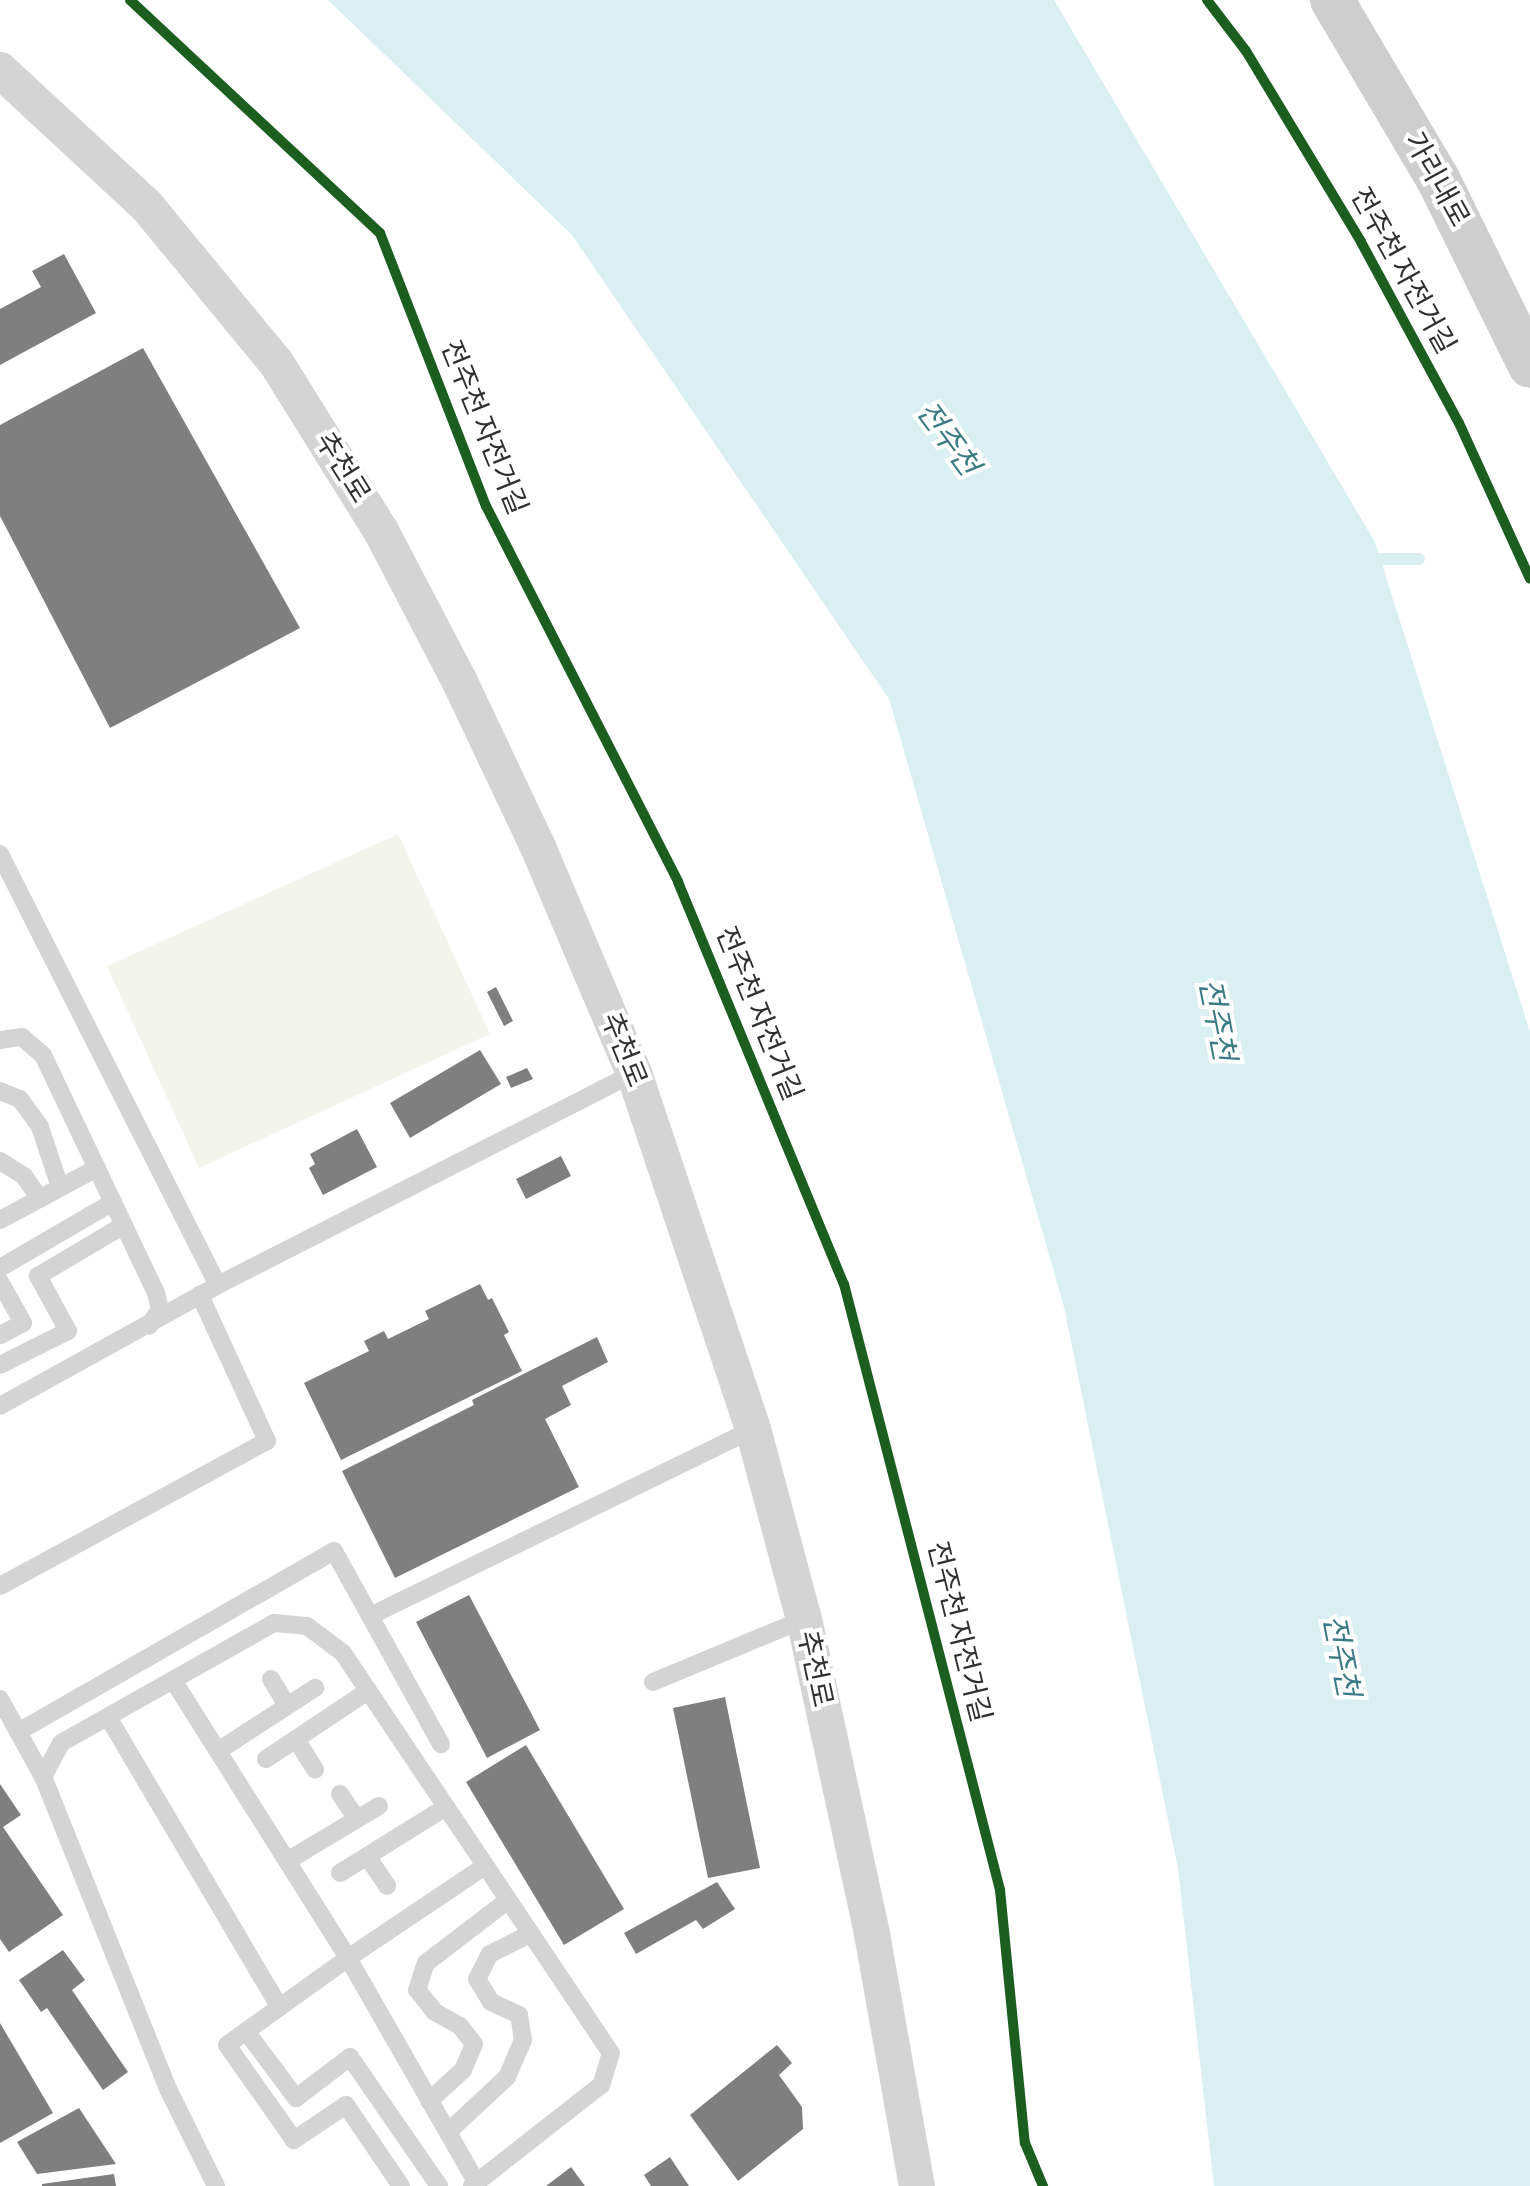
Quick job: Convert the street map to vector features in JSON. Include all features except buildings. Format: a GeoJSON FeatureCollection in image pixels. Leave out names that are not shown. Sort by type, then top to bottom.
{"type":"FeatureCollection","features":[{"type":"Feature","properties":{"kind":"street","name":"가리내로"},"geometry":{"type":"LineString","coordinates":[[1332,0],[1438,179],[1528,354]]}},
{"type":"Feature","properties":{"kind":"street","name":"추천로"},"geometry":{"type":"LineString","coordinates":[[4,80],[146,205],[277,364],[381,531],[459,680],[538,847],[634,1073],[753,1429],[804,1619],[872,1934],[917,2186]]}},
{"type":"Feature","properties":{"kind":"lane"},"geometry":{"type":"LineString","coordinates":[[0,854],[218,1285]]}},
{"type":"Feature","properties":{"kind":"lane"},"geometry":{"type":"LineString","coordinates":[[0,1040],[22,1037],[43,1055],[156,1293],[160,1309],[149,1326]]}},
{"type":"Feature","properties":{"kind":"lane"},"geometry":{"type":"LineString","coordinates":[[0,1406],[218,1285],[634,1073]]}},
{"type":"Feature","properties":{"kind":"lane"},"geometry":{"type":"LineString","coordinates":[[0,1091],[20,1099],[40,1127],[60,1187]]}},
{"type":"Feature","properties":{"kind":"lane"},"geometry":{"type":"LineString","coordinates":[[0,1161],[24,1176],[40,1199]]}},
{"type":"Feature","properties":{"kind":"lane"},"geometry":{"type":"LineString","coordinates":[[0,1220],[97,1168]]}},
{"type":"Feature","properties":{"kind":"lane"},"geometry":{"type":"LineString","coordinates":[[0,1268],[113,1202]]}},
{"type":"Feature","properties":{"kind":"lane"},"geometry":{"type":"LineString","coordinates":[[0,1365],[68,1331],[38,1276],[124,1225]]}},
{"type":"Feature","properties":{"kind":"lane"},"geometry":{"type":"LineString","coordinates":[[0,1282],[23,1323],[0,1335]]}},
{"type":"Feature","properties":{"kind":"lane"},"geometry":{"type":"LineString","coordinates":[[0,1586],[267,1441],[200,1295]]}},
{"type":"Feature","properties":{"kind":"lane"},"geometry":{"type":"LineString","coordinates":[[370,1616],[753,1429]]}},
{"type":"Feature","properties":{"kind":"lane"},"geometry":{"type":"LineString","coordinates":[[18,1732],[334,1551],[441,1744]]}},
{"type":"Feature","properties":{"kind":"lane"},"geometry":{"type":"LineString","coordinates":[[653,1682],[804,1619]]}},
{"type":"Feature","properties":{"kind":"lane"},"geometry":{"type":"LineString","coordinates":[[43,1777],[61,1743],[274,1623],[307,1626],[343,1653],[611,2053],[601,2085],[474,2184],[448,2132],[348,1958],[173,1680]]}},
{"type":"Feature","properties":{"kind":"lane"},"geometry":{"type":"LineString","coordinates":[[271,1679],[287,1706]]}},
{"type":"Feature","properties":{"kind":"lane"},"geometry":{"type":"LineString","coordinates":[[218,1751],[315,1688]]}},
{"type":"Feature","properties":{"kind":"lane"},"geometry":{"type":"LineString","coordinates":[[266,1759],[368,1691]]}},
{"type":"Feature","properties":{"kind":"lane"},"geometry":{"type":"LineString","coordinates":[[0,1699],[43,1777],[168,2089],[216,2186]]}},
{"type":"Feature","properties":{"kind":"lane"},"geometry":{"type":"LineString","coordinates":[[108,1717],[279,2006]]}},
{"type":"Feature","properties":{"kind":"lane"},"geometry":{"type":"LineString","coordinates":[[296,1739],[315,1770]]}},
{"type":"Feature","properties":{"kind":"lane"},"geometry":{"type":"LineString","coordinates":[[340,1794],[357,1819]]}},
{"type":"Feature","properties":{"kind":"lane"},"geometry":{"type":"LineString","coordinates":[[287,1861],[379,1806]]}},
{"type":"Feature","properties":{"kind":"lane"},"geometry":{"type":"LineString","coordinates":[[340,1873],[446,1807]]}},
{"type":"Feature","properties":{"kind":"lane"},"geometry":{"type":"LineString","coordinates":[[367,1856],[387,1886]]}},
{"type":"Feature","properties":{"kind":"lane"},"geometry":{"type":"LineString","coordinates":[[401,2186],[346,2105],[294,2140],[227,2045],[348,1958],[485,1866]]}},
{"type":"Feature","properties":{"kind":"lane"},"geometry":{"type":"LineString","coordinates":[[429,2101],[463,2070],[474,2044],[460,2026],[435,2012],[417,1990],[426,1963],[508,1900]]}},
{"type":"Feature","properties":{"kind":"lane"},"geometry":{"type":"LineString","coordinates":[[448,2132],[507,2077],[523,2040],[519,2015],[491,2002],[477,1979],[490,1954],[530,1934]]}},
{"type":"Feature","properties":{"kind":"lane"},"geometry":{"type":"LineString","coordinates":[[246,2031],[296,2098],[350,2057],[439,2186]]}},
{"type":"Feature","properties":{"kind":"shaded area"},"geometry":{"type":"Polygon","coordinates":[[[398,834],[490,1034],[199,1168],[107,966],[398,834]]]}},
{"type":"Feature","properties":{"kind":"water","name":"전주천"},"geometry":{"type":"Polygon","coordinates":[[[328,0],[1054,0],[1375,542],[1530,1032],[1530,2186],[1214,2186],[1178,1869],[1064,1307],[889,699],[572,235],[328,0]]]}},
{"type":"Feature","properties":{"kind":"waterway"},"geometry":{"type":"LineString","coordinates":[[1367,559],[1419,559]]}},
{"type":"Feature","properties":{"kind":"cycle path","name":"전주천 자전거길"},"geometry":{"type":"LineString","coordinates":[[130,0],[380,233],[486,506],[678,882],[844,1284],[1000,1890],[1025,2143],[1043,2186]]}},
{"type":"Feature","properties":{"kind":"cycle path","name":"전주천 자전거길"},"geometry":{"type":"LineString","coordinates":[[1207,0],[1246,51],[1361,242],[1459,423],[1530,579]]}}]}
